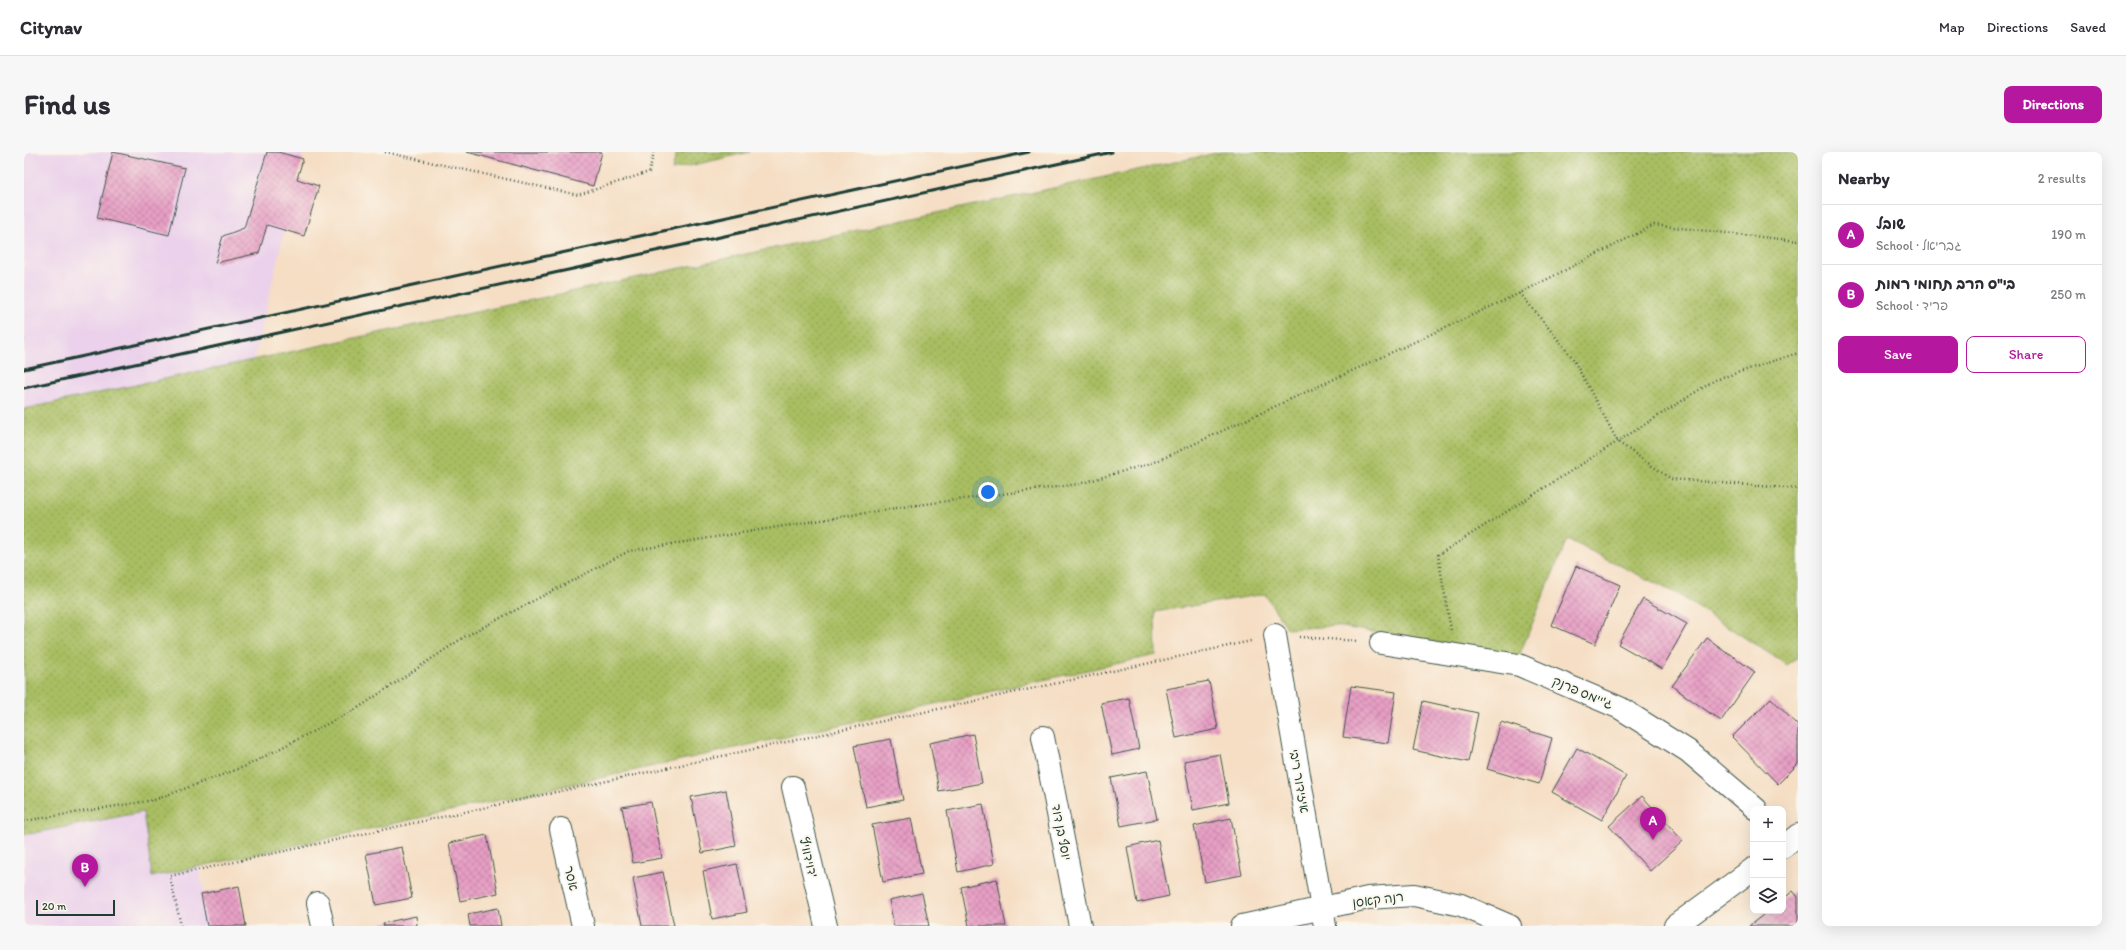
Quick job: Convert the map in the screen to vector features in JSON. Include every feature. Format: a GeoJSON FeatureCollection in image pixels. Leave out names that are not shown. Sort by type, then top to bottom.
{"type":"FeatureCollection","features":[{"type":"Feature","properties":{"kind":"street","name":"איזידור ריבי"},"geometry":{"type":"LineString","coordinates":[[1275,635],[1324,917]]}},
{"type":"Feature","properties":{"kind":"street","name":"ג'יימס פרנק"},"geometry":{"type":"LineString","coordinates":[[1381,643],[1519,665],[1620,708],[1688,751],[1752,806]]}},
{"type":"Feature","properties":{"kind":"street","name":"יוסף בן דוד"},"geometry":{"type":"LineString","coordinates":[[1043,737],[1080,926]]}},
{"type":"Feature","properties":{"kind":"street","name":"דוידוויץ'"},"geometry":{"type":"LineString","coordinates":[[793,787],[826,926]]}},
{"type":"Feature","properties":{"kind":"street","name":"אסר"},"geometry":{"type":"LineString","coordinates":[[561,829],[583,926]]}},
{"type":"Feature","properties":{"kind":"street"},"geometry":{"type":"LineString","coordinates":[[1675,926],[1750,871]]}},
{"type":"Feature","properties":{"kind":"street","name":"רנה קאסן"},"geometry":{"type":"LineString","coordinates":[[1242,926],[1324,917],[1368,898],[1414,895],[1460,905],[1510,926]]}},
{"type":"Feature","properties":{"kind":"street"},"geometry":{"type":"LineString","coordinates":[[318,903],[323,926]]}},
{"type":"Feature","properties":{"kind":"path"},"geometry":{"type":"LineString","coordinates":[[385,152],[578,195],[649,172],[654,152]]}},
{"type":"Feature","properties":{"kind":"path"},"geometry":{"type":"LineString","coordinates":[[24,821],[154,800],[246,766],[358,708],[464,637],[629,551],[902,507],[1079,484],[1155,462],[1520,293],[1654,225],[1798,242]]}},
{"type":"Feature","properties":{"kind":"path"},"geometry":{"type":"LineString","coordinates":[[1520,293],[1572,357],[1618,442],[1671,479],[1798,489]]}},
{"type":"Feature","properties":{"kind":"path"},"geometry":{"type":"LineString","coordinates":[[1456,655],[1438,555],[1715,380],[1798,353]]}},
{"type":"Feature","properties":{"kind":"path"},"geometry":{"type":"LineString","coordinates":[[181,926],[170,876],[1275,635],[1381,643]]}},
{"type":"Feature","properties":{"kind":"shaded area"},"geometry":{"type":"Polygon","coordinates":[[[24,152],[303,152],[171,710],[210,926],[24,926],[24,152]]]}},
{"type":"Feature","properties":{"kind":"green space"},"geometry":{"type":"Polygon","coordinates":[[[677,152],[750,152],[672,170],[677,152]]]}},
{"type":"Feature","properties":{"kind":"green space"},"geometry":{"type":"Polygon","coordinates":[[[1221,152],[1798,152],[1798,657],[1787,665],[1677,594],[1567,539],[1519,656],[1336,626],[1287,629],[1265,594],[1155,612],[1156,655],[152,877],[143,812],[24,835],[24,409],[1221,152]]]}},
{"type":"Feature","properties":{"kind":"building"},"geometry":{"type":"Polygon","coordinates":[[[113,152],[185,168],[169,235],[97,218],[113,152]]]}},
{"type":"Feature","properties":{"kind":"building"},"geometry":{"type":"Polygon","coordinates":[[[267,152],[278,152],[303,159],[297,179],[319,186],[304,236],[267,225],[259,253],[215,263],[223,236],[244,228],[267,152]]]}},
{"type":"Feature","properties":{"kind":"building"},"geometry":{"type":"Polygon","coordinates":[[[467,152],[602,152],[593,186],[467,152]]]}},
{"type":"Feature","properties":{"kind":"building"},"geometry":{"type":"Polygon","coordinates":[[[1576,566],[1620,585],[1595,644],[1551,625],[1576,566]]]}},
{"type":"Feature","properties":{"kind":"building"},"geometry":{"type":"Polygon","coordinates":[[[1643,599],[1687,624],[1662,669],[1618,644],[1643,599]]]}},
{"type":"Feature","properties":{"kind":"building"},"geometry":{"type":"Polygon","coordinates":[[[1707,638],[1755,672],[1721,721],[1672,686],[1707,638]]]}},
{"type":"Feature","properties":{"kind":"building"},"geometry":{"type":"Polygon","coordinates":[[[1209,681],[1218,729],[1176,738],[1166,689],[1209,681]]]}},
{"type":"Feature","properties":{"kind":"building"},"geometry":{"type":"Polygon","coordinates":[[[1351,686],[1396,692],[1388,743],[1343,737],[1351,686]]]}},
{"type":"Feature","properties":{"kind":"building"},"geometry":{"type":"Polygon","coordinates":[[[1129,698],[1139,749],[1112,755],[1101,703],[1129,698]]]}},
{"type":"Feature","properties":{"kind":"building"},"geometry":{"type":"Polygon","coordinates":[[[1771,698],[1798,726],[1798,764],[1778,784],[1732,737],[1771,698]]]}},
{"type":"Feature","properties":{"kind":"building"},"geometry":{"type":"Polygon","coordinates":[[[1423,701],[1478,713],[1468,762],[1413,750],[1423,701]]]}},
{"type":"Feature","properties":{"kind":"building"},"geometry":{"type":"Polygon","coordinates":[[[1501,722],[1552,738],[1539,784],[1487,769],[1501,722]]]}},
{"type":"Feature","properties":{"kind":"building"},"geometry":{"type":"Polygon","coordinates":[[[973,734],[982,783],[939,791],[930,743],[973,734]]]}},
{"type":"Feature","properties":{"kind":"building"},"geometry":{"type":"Polygon","coordinates":[[[891,739],[903,800],[866,807],[854,746],[891,739]]]}},
{"type":"Feature","properties":{"kind":"building"},"geometry":{"type":"Polygon","coordinates":[[[1577,748],[1626,776],[1602,820],[1552,792],[1577,748]]]}},
{"type":"Feature","properties":{"kind":"building"},"geometry":{"type":"Polygon","coordinates":[[[1220,754],[1229,803],[1193,810],[1184,761],[1220,754]]]}},
{"type":"Feature","properties":{"kind":"building"},"geometry":{"type":"Polygon","coordinates":[[[1147,771],[1157,819],[1121,826],[1111,778],[1147,771]]]}},
{"type":"Feature","properties":{"kind":"building"},"geometry":{"type":"Polygon","coordinates":[[[726,790],[736,846],[702,853],[691,797],[726,790]]]}},
{"type":"Feature","properties":{"kind":"building"},"geometry":{"type":"Polygon","coordinates":[[[1642,796],[1683,841],[1650,871],[1609,826],[1642,796]]]}},
{"type":"Feature","properties":{"kind":"building"},"geometry":{"type":"Polygon","coordinates":[[[651,802],[662,858],[633,863],[622,807],[651,802]]]}},
{"type":"Feature","properties":{"kind":"building"},"geometry":{"type":"Polygon","coordinates":[[[983,804],[994,864],[958,872],[947,811],[983,804]]]}},
{"type":"Feature","properties":{"kind":"building"},"geometry":{"type":"Polygon","coordinates":[[[911,818],[922,874],[883,882],[872,825],[911,818]]]}},
{"type":"Feature","properties":{"kind":"building"},"geometry":{"type":"Polygon","coordinates":[[[1231,818],[1242,875],[1205,882],[1194,826],[1231,818]]]}},
{"type":"Feature","properties":{"kind":"building"},"geometry":{"type":"Polygon","coordinates":[[[487,835],[498,893],[460,901],[449,843],[487,835]]]}},
{"type":"Feature","properties":{"kind":"building"},"geometry":{"type":"Polygon","coordinates":[[[1158,840],[1169,896],[1137,903],[1127,847],[1158,840]]]}},
{"type":"Feature","properties":{"kind":"building"},"geometry":{"type":"Polygon","coordinates":[[[402,847],[412,898],[376,905],[366,854],[402,847]]]}},
{"type":"Feature","properties":{"kind":"building"},"geometry":{"type":"Polygon","coordinates":[[[737,864],[747,912],[712,919],[703,871],[737,864]]]}},
{"type":"Feature","properties":{"kind":"building"},"geometry":{"type":"Polygon","coordinates":[[[663,872],[674,926],[642,926],[633,878],[663,872]]]}},
{"type":"Feature","properties":{"kind":"building"},"geometry":{"type":"Polygon","coordinates":[[[997,879],[1006,926],[969,926],[961,887],[997,879]]]}},
{"type":"Feature","properties":{"kind":"building"},"geometry":{"type":"Polygon","coordinates":[[[239,886],[246,926],[207,926],[201,894],[239,886]]]}},
{"type":"Feature","properties":{"kind":"building"},"geometry":{"type":"Polygon","coordinates":[[[1793,891],[1798,897],[1798,926],[1749,926],[1764,914],[1786,914],[1786,897],[1793,891]]]}},
{"type":"Feature","properties":{"kind":"building"},"geometry":{"type":"Polygon","coordinates":[[[922,893],[929,926],[894,926],[889,900],[922,893]]]}},
{"type":"Feature","properties":{"kind":"building"},"geometry":{"type":"Polygon","coordinates":[[[498,908],[501,926],[470,926],[468,914],[498,908]]]}},
{"type":"Feature","properties":{"kind":"building"},"geometry":{"type":"Polygon","coordinates":[[[416,916],[417,926],[384,926],[383,923],[416,916]]]}},
{"type":"Feature","properties":{"kind":"railway"},"geometry":{"type":"LineString","coordinates":[[24,369],[1029,152]]}},
{"type":"Feature","properties":{"kind":"railway"},"geometry":{"type":"LineString","coordinates":[[24,388],[1112,152]]}},
{"type":"Feature","properties":{"kind":"place","name":"שובל"},"geometry":{"type":"Point","coordinates":[1653,840]}},
{"type":"Feature","properties":{"kind":"place","name":"בי\"ס הרב תחומי רמות"},"geometry":{"type":"Point","coordinates":[85,887]}}]}
